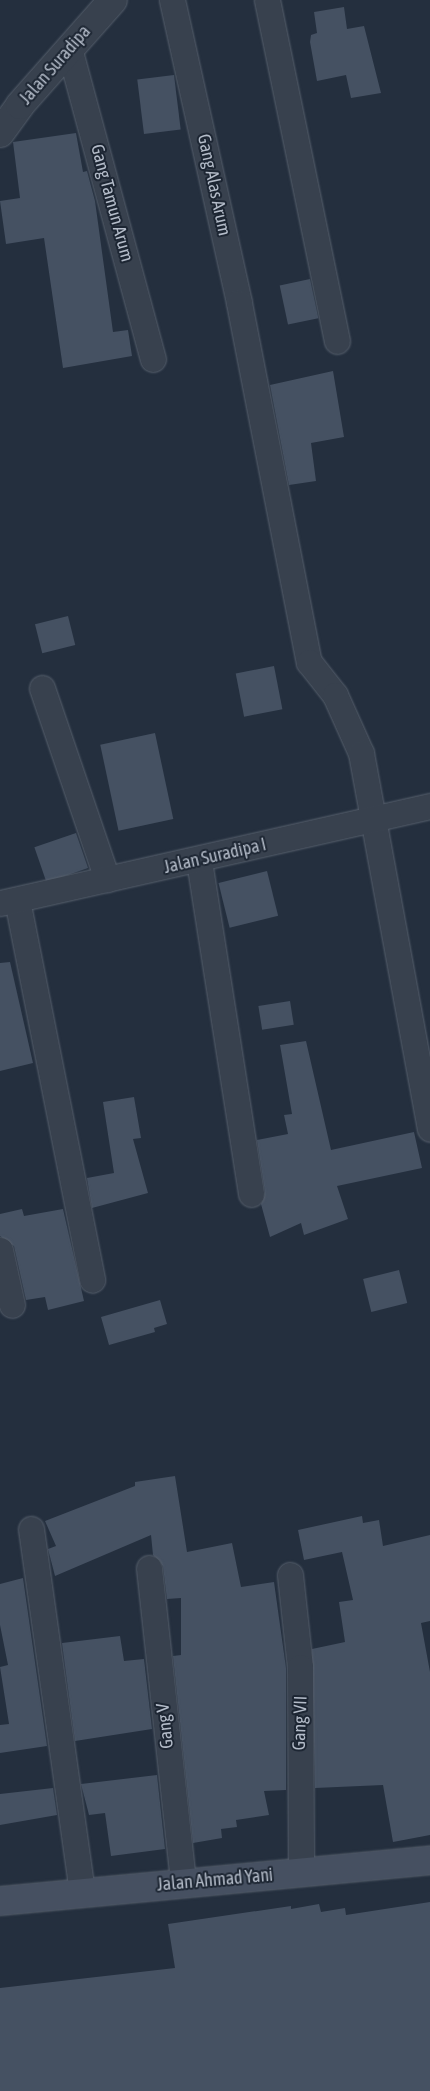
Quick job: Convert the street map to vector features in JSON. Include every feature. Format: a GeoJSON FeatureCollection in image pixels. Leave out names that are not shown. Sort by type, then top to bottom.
{"type":"FeatureCollection","features":[{"type":"Feature","properties":{"kind":"main road","name":"Jalan Ahmad Yani"},"geometry":{"type":"LineString","coordinates":[[0,1901],[430,1860]]}},
{"type":"Feature","properties":{"kind":"street","name":"Jalan Suradipa"},"geometry":{"type":"LineString","coordinates":[[0,133],[69,48],[114,0]]}},
{"type":"Feature","properties":{"kind":"street","name":"Gang Alas Arum"},"geometry":{"type":"LineString","coordinates":[[172,0],[253,371],[309,662],[347,718],[361,753],[376,819],[430,1129]]}},
{"type":"Feature","properties":{"kind":"street"},"geometry":{"type":"LineString","coordinates":[[267,0],[337,341]]}},
{"type":"Feature","properties":{"kind":"street","name":"Gang Tamun Arum"},"geometry":{"type":"LineString","coordinates":[[69,48],[153,359]]}},
{"type":"Feature","properties":{"kind":"street"},"geometry":{"type":"LineString","coordinates":[[42,688],[107,879]]}},
{"type":"Feature","properties":{"kind":"street","name":"Jalan Suradipa I"},"geometry":{"type":"LineString","coordinates":[[8,902],[107,879],[199,861],[430,806]]}},
{"type":"Feature","properties":{"kind":"street"},"geometry":{"type":"LineString","coordinates":[[199,861],[252,1194]]}},
{"type":"Feature","properties":{"kind":"street"},"geometry":{"type":"LineString","coordinates":[[8,902],[92,1280]]}},
{"type":"Feature","properties":{"kind":"street"},"geometry":{"type":"LineString","coordinates":[[0,1250],[12,1305]]}},
{"type":"Feature","properties":{"kind":"street"},"geometry":{"type":"LineString","coordinates":[[31,1529],[82,1893]]}},
{"type":"Feature","properties":{"kind":"street","name":"Gang V"},"geometry":{"type":"LineString","coordinates":[[149,1568],[183,1883]]}},
{"type":"Feature","properties":{"kind":"street","name":"Gang VII"},"geometry":{"type":"LineString","coordinates":[[290,1576],[301,1677],[301,1872]]}},
{"type":"Feature","properties":{"kind":"building"},"geometry":{"type":"Polygon","coordinates":[[[344,7],[347,29],[364,26],[381,93],[351,98],[346,75],[317,81],[310,42],[311,35],[317,33],[314,12],[344,7]]]}},
{"type":"Feature","properties":{"kind":"building"},"geometry":{"type":"Polygon","coordinates":[[[174,75],[181,130],[144,134],[137,80],[174,75]]]}},
{"type":"Feature","properties":{"kind":"building"},"geometry":{"type":"Polygon","coordinates":[[[76,133],[83,172],[87,171],[95,201],[113,332],[128,330],[132,356],[63,368],[44,238],[6,244],[0,201],[20,198],[13,142],[76,133]]]}},
{"type":"Feature","properties":{"kind":"building"},"geometry":{"type":"Polygon","coordinates":[[[310,279],[318,318],[288,325],[280,285],[310,279]]]}},
{"type":"Feature","properties":{"kind":"building"},"geometry":{"type":"Polygon","coordinates":[[[333,371],[344,437],[311,443],[316,481],[289,485],[270,385],[333,371]]]}},
{"type":"Feature","properties":{"kind":"building"},"geometry":{"type":"Polygon","coordinates":[[[68,616],[75,645],[42,653],[35,624],[68,616]]]}},
{"type":"Feature","properties":{"kind":"building"},"geometry":{"type":"Polygon","coordinates":[[[274,666],[282,709],[244,717],[236,673],[274,666]]]}},
{"type":"Feature","properties":{"kind":"building"},"geometry":{"type":"Polygon","coordinates":[[[155,733],[173,819],[119,831],[100,745],[155,733]]]}},
{"type":"Feature","properties":{"kind":"building"},"geometry":{"type":"Polygon","coordinates":[[[76,833],[88,868],[46,882],[34,847],[76,833]]]}},
{"type":"Feature","properties":{"kind":"building"},"geometry":{"type":"Polygon","coordinates":[[[267,871],[278,916],[230,928],[218,883],[267,871]]]}},
{"type":"Feature","properties":{"kind":"building"},"geometry":{"type":"Polygon","coordinates":[[[10,962],[33,1063],[0,1071],[0,963],[10,962]]]}},
{"type":"Feature","properties":{"kind":"building"},"geometry":{"type":"Polygon","coordinates":[[[290,1001],[294,1025],[262,1030],[258,1006],[290,1001]]]}},
{"type":"Feature","properties":{"kind":"building"},"geometry":{"type":"Polygon","coordinates":[[[306,1041],[331,1150],[414,1132],[422,1168],[337,1186],[348,1219],[304,1235],[301,1223],[270,1237],[261,1204],[265,1192],[257,1140],[288,1134],[284,1115],[292,1114],[280,1045],[306,1041]]]}},
{"type":"Feature","properties":{"kind":"building"},"geometry":{"type":"Polygon","coordinates":[[[134,1097],[141,1138],[133,1139],[148,1193],[92,1208],[87,1178],[114,1173],[103,1102],[134,1097]]]}},
{"type":"Feature","properties":{"kind":"building"},"geometry":{"type":"Polygon","coordinates":[[[22,1209],[24,1216],[63,1209],[84,1301],[48,1310],[45,1297],[26,1300],[14,1246],[0,1236],[0,1214],[22,1209]]]}},
{"type":"Feature","properties":{"kind":"building"},"geometry":{"type":"Polygon","coordinates":[[[399,1270],[407,1303],[371,1312],[363,1279],[399,1270]]]}},
{"type":"Feature","properties":{"kind":"building"},"geometry":{"type":"Polygon","coordinates":[[[160,1300],[167,1324],[154,1328],[155,1332],[109,1345],[101,1317],[160,1300]]]}},
{"type":"Feature","properties":{"kind":"building"},"geometry":{"type":"Polygon","coordinates":[[[175,1476],[187,1552],[232,1543],[241,1587],[274,1582],[286,1668],[286,1790],[264,1791],[269,1815],[236,1820],[237,1827],[221,1829],[222,1838],[193,1843],[173,1656],[181,1655],[181,1598],[167,1599],[163,1566],[153,1555],[151,1535],[55,1576],[48,1549],[56,1546],[45,1521],[135,1486],[135,1482],[175,1476]]]}},
{"type":"Feature","properties":{"kind":"building"},"geometry":{"type":"Polygon","coordinates":[[[362,1516],[363,1523],[379,1520],[383,1546],[430,1535],[430,1621],[421,1623],[430,1672],[430,1835],[393,1842],[383,1785],[315,1788],[312,1649],[345,1642],[339,1602],[353,1600],[342,1552],[304,1560],[298,1530],[362,1516]]]}},
{"type":"Feature","properties":{"kind":"building"},"geometry":{"type":"Polygon","coordinates":[[[23,1578],[47,1746],[0,1753],[0,1725],[9,1724],[0,1667],[8,1665],[0,1625],[0,1584],[23,1578]]]}},
{"type":"Feature","properties":{"kind":"building"},"geometry":{"type":"Polygon","coordinates":[[[120,1636],[124,1661],[144,1659],[152,1729],[75,1741],[62,1643],[120,1636]]]}},
{"type":"Feature","properties":{"kind":"building"},"geometry":{"type":"Polygon","coordinates":[[[157,1775],[165,1849],[111,1856],[105,1813],[89,1815],[81,1784],[157,1775]]]}},
{"type":"Feature","properties":{"kind":"building"},"geometry":{"type":"Polygon","coordinates":[[[53,1788],[57,1815],[0,1825],[0,1794],[53,1788]]]}},
{"type":"Feature","properties":{"kind":"building"},"geometry":{"type":"Polygon","coordinates":[[[430,1902],[430,2091],[0,2091],[0,1988],[175,1968],[168,1924],[291,1906],[291,1909],[319,1904],[321,1912],[345,1908],[346,1915],[430,1902]]]}}]}
